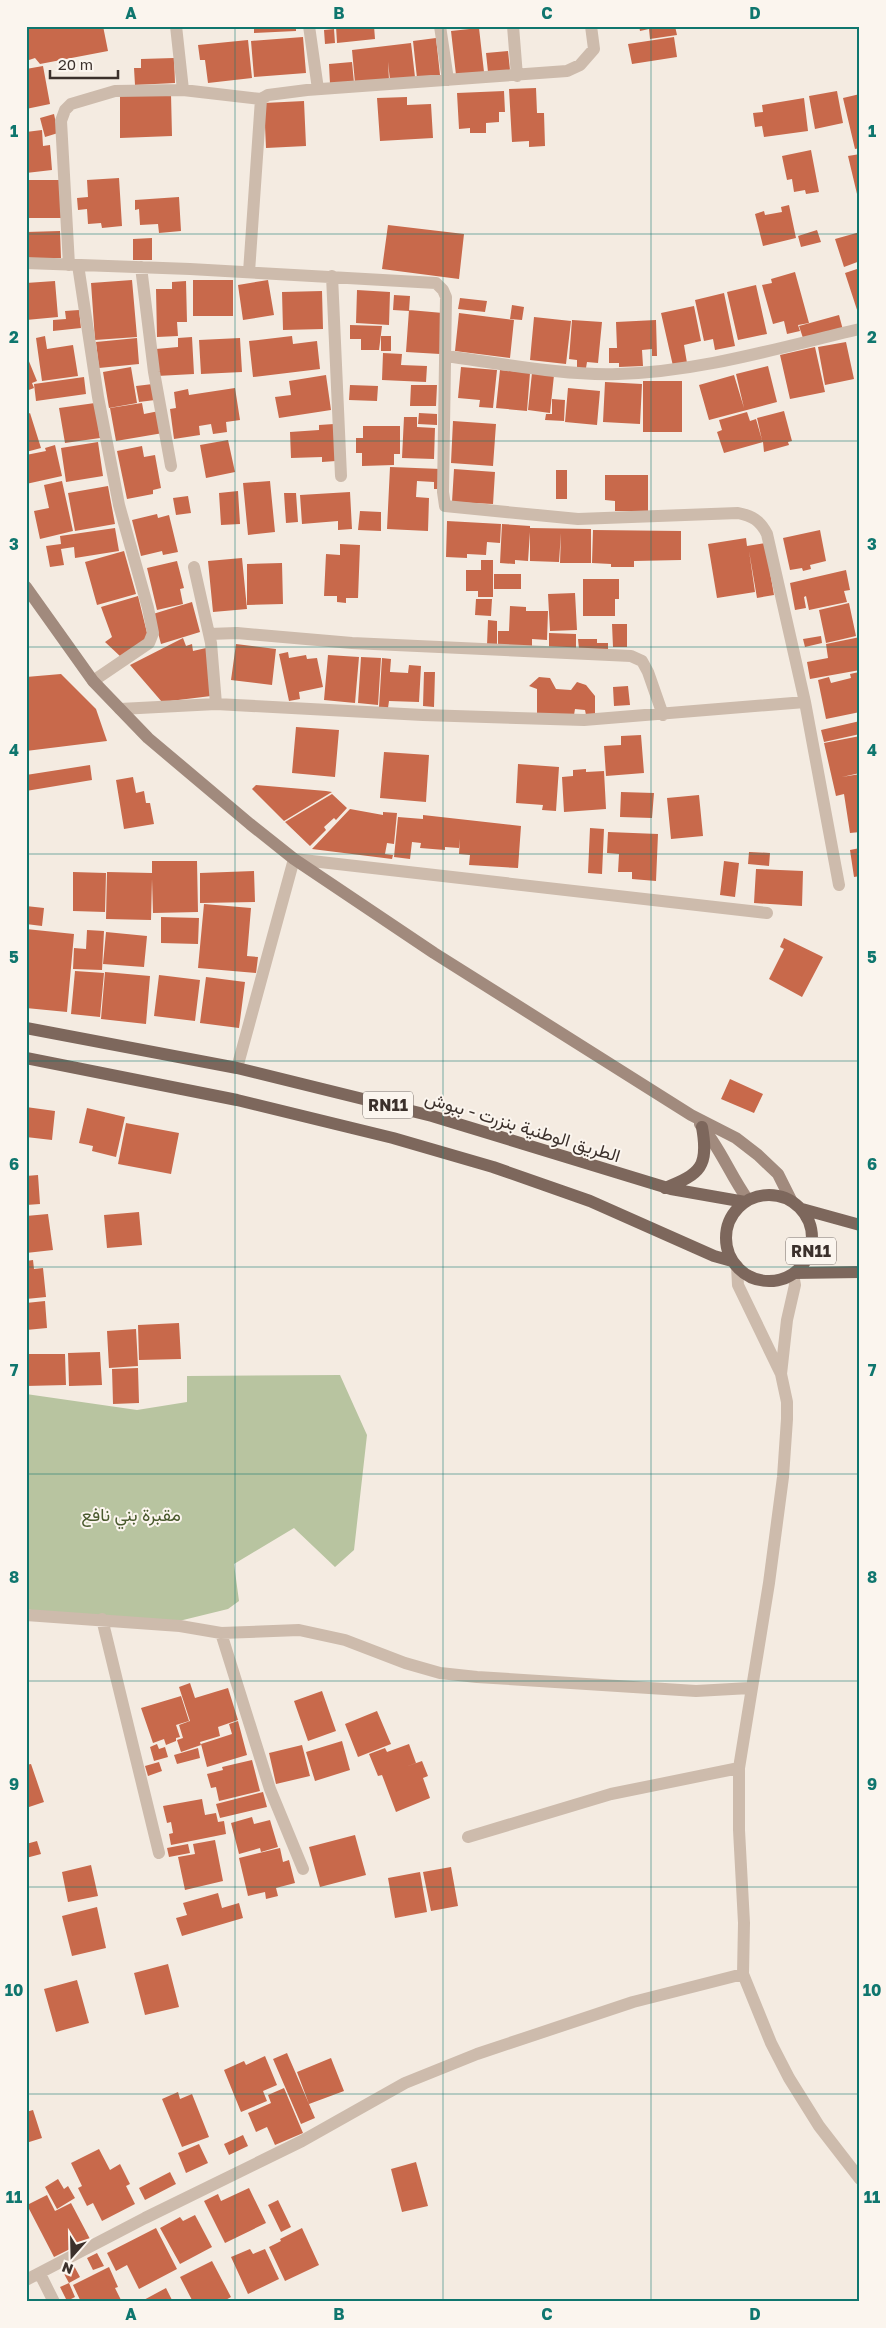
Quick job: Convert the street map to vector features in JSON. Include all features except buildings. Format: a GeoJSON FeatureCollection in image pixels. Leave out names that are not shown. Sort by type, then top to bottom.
{"type":"FeatureCollection","features":[{"type":"Feature","properties":{"kind":"main road","name":"الطريق الوطنية بنزرت - ببوش"},"geometry":{"type":"LineString","coordinates":[[26,1028],[237,1068],[432,1116],[665,1188],[746,1201]]}},
{"type":"Feature","properties":{"kind":"main road","name":"RN11"},"geometry":{"type":"LineString","coordinates":[[26,1058],[237,1100],[393,1138],[493,1167],[590,1201],[651,1226],[734,1264],[746,1274],[763,1280],[781,1280],[794,1274],[805,1263],[811,1250],[813,1236],[810,1222],[802,1209],[791,1200],[769,1194],[746,1201]]}},
{"type":"Feature","properties":{"kind":"main road"},"geometry":{"type":"LineString","coordinates":[[665,1188],[686,1180],[697,1172],[702,1162],[704,1150],[702,1126]]}},
{"type":"Feature","properties":{"kind":"main road"},"geometry":{"type":"LineString","coordinates":[[734,1264],[726,1239],[728,1225],[734,1212],[746,1201]]}},
{"type":"Feature","properties":{"kind":"main road","name":"RN11"},"geometry":{"type":"LineString","coordinates":[[802,1209],[860,1225]]}},
{"type":"Feature","properties":{"kind":"main road","name":"RN11"},"geometry":{"type":"LineString","coordinates":[[794,1274],[860,1272]]}},
{"type":"Feature","properties":{"kind":"street"},"geometry":{"type":"LineString","coordinates":[[176,26],[183,90]]}},
{"type":"Feature","properties":{"kind":"street"},"geometry":{"type":"LineString","coordinates":[[309,26],[318,89]]}},
{"type":"Feature","properties":{"kind":"street"},"geometry":{"type":"LineString","coordinates":[[440,26],[448,80]]}},
{"type":"Feature","properties":{"kind":"street"},"geometry":{"type":"LineString","coordinates":[[513,26],[517,76]]}},
{"type":"Feature","properties":{"kind":"street"},"geometry":{"type":"LineString","coordinates":[[93,681],[149,643],[153,633],[118,496],[74,265],[61,121],[65,110],[71,104],[115,91],[183,90],[261,99],[268,96],[318,89],[567,71],[580,65],[594,49],[592,26]]}},
{"type":"Feature","properties":{"kind":"street"},"geometry":{"type":"LineString","coordinates":[[249,272],[261,99]]}},
{"type":"Feature","properties":{"kind":"street"},"geometry":{"type":"LineString","coordinates":[[26,263],[332,276],[436,283],[443,290],[446,297],[443,492],[445,506],[578,519],[738,513],[752,516],[762,525],[767,534],[805,702],[839,885]]}},
{"type":"Feature","properties":{"kind":"street"},"geometry":{"type":"LineString","coordinates":[[141,267],[154,372],[171,466]]}},
{"type":"Feature","properties":{"kind":"street"},"geometry":{"type":"LineString","coordinates":[[332,276],[341,476]]}},
{"type":"Feature","properties":{"kind":"street"},"geometry":{"type":"LineString","coordinates":[[445,356],[561,371],[617,374],[699,365],[860,329]]}},
{"type":"Feature","properties":{"kind":"street"},"geometry":{"type":"LineString","coordinates":[[194,567],[209,634],[216,704]]}},
{"type":"Feature","properties":{"kind":"street"},"geometry":{"type":"LineString","coordinates":[[26,587],[93,681],[148,738],[294,859],[434,953],[691,1115],[736,1138],[778,1174],[791,1200]]}},
{"type":"Feature","properties":{"kind":"street"},"geometry":{"type":"LineString","coordinates":[[209,634],[237,633],[352,643],[631,656],[642,661],[648,672],[663,715]]}},
{"type":"Feature","properties":{"kind":"street"},"geometry":{"type":"LineString","coordinates":[[120,709],[216,704],[526,719],[584,720],[805,702]]}},
{"type":"Feature","properties":{"kind":"street"},"geometry":{"type":"LineString","coordinates":[[294,859],[767,913]]}},
{"type":"Feature","properties":{"kind":"street"},"geometry":{"type":"LineString","coordinates":[[237,1068],[294,859]]}},
{"type":"Feature","properties":{"kind":"street"},"geometry":{"type":"LineString","coordinates":[[691,1115],[715,1142],[746,1201]]}},
{"type":"Feature","properties":{"kind":"street"},"geometry":{"type":"LineString","coordinates":[[734,1264],[738,1285],[781,1374],[787,1402],[786,1450],[769,1584],[738,1768],[744,1923],[743,1974],[771,2043],[789,2078],[819,2126],[860,2179]]}},
{"type":"Feature","properties":{"kind":"street"},"geometry":{"type":"LineString","coordinates":[[781,1374],[787,1320],[795,1285],[794,1274]]}},
{"type":"Feature","properties":{"kind":"street"},"geometry":{"type":"LineString","coordinates":[[26,1615],[180,1626],[222,1633],[307,1632],[345,1640],[397,1660],[440,1673],[477,1677],[696,1691],[750,1688]]}},
{"type":"Feature","properties":{"kind":"street"},"geometry":{"type":"LineString","coordinates":[[102,1620],[159,1853]]}},
{"type":"Feature","properties":{"kind":"street"},"geometry":{"type":"LineString","coordinates":[[222,1633],[267,1782],[303,1869]]}},
{"type":"Feature","properties":{"kind":"street"},"geometry":{"type":"LineString","coordinates":[[468,1837],[611,1794],[738,1768]]}},
{"type":"Feature","properties":{"kind":"street"},"geometry":{"type":"LineString","coordinates":[[26,2280],[145,2218],[302,2141],[405,2083],[477,2054],[624,2005],[743,1974]]}},
{"type":"Feature","properties":{"kind":"street"},"geometry":{"type":"LineString","coordinates":[[40,2274],[54,2302]]}},
{"type":"Feature","properties":{"kind":"green space","name":"مقبرة بني نافع"},"geometry":{"type":"Polygon","coordinates":[[[340,1375],[367,1435],[354,1550],[335,1567],[294,1528],[234,1564],[239,1601],[228,1609],[179,1621],[63,1616],[26,1609],[26,1394],[137,1410],[187,1402],[187,1376],[340,1375]]]}}]}
